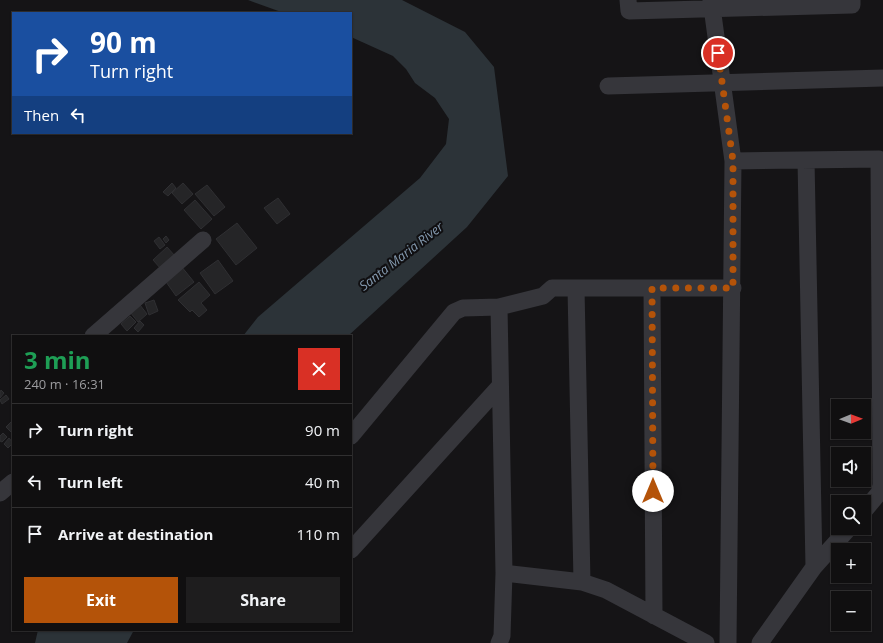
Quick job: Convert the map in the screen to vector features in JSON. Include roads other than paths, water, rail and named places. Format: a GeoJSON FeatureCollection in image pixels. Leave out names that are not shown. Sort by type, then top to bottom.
{"type":"FeatureCollection","features":[{"type":"Feature","properties":{"kind":"street"},"geometry":{"type":"LineString","coordinates":[[628,0],[629,11],[712,5],[852,5],[852,0]]}},
{"type":"Feature","properties":{"kind":"street"},"geometry":{"type":"LineString","coordinates":[[712,5],[733,161],[733,288],[728,643]]}},
{"type":"Feature","properties":{"kind":"street"},"geometry":{"type":"LineString","coordinates":[[608,86],[883,78]]}},
{"type":"Feature","properties":{"kind":"street"},"geometry":{"type":"LineString","coordinates":[[733,161],[879,158],[881,485],[878,493],[871,502]]}},
{"type":"Feature","properties":{"kind":"street"},"geometry":{"type":"LineString","coordinates":[[806,160],[814,567]]}},
{"type":"Feature","properties":{"kind":"street"},"geometry":{"type":"LineString","coordinates":[[94,335],[203,240]]}},
{"type":"Feature","properties":{"kind":"street"},"geometry":{"type":"LineString","coordinates":[[352,435],[454,312],[463,308],[499,307],[543,296],[552,288],[733,288]]}},
{"type":"Feature","properties":{"kind":"street"},"geometry":{"type":"LineString","coordinates":[[576,288],[582,582]]}},
{"type":"Feature","properties":{"kind":"street"},"geometry":{"type":"LineString","coordinates":[[652,288],[654,616]]}},
{"type":"Feature","properties":{"kind":"street"},"geometry":{"type":"LineString","coordinates":[[499,307],[504,573],[502,636],[499,643]]}},
{"type":"Feature","properties":{"kind":"street"},"geometry":{"type":"LineString","coordinates":[[352,549],[500,386]]}},
{"type":"Feature","properties":{"kind":"street"},"geometry":{"type":"LineString","coordinates":[[0,493],[12,483]]}},
{"type":"Feature","properties":{"kind":"street"},"geometry":{"type":"LineString","coordinates":[[760,643],[814,567],[843,535]]}},
{"type":"Feature","properties":{"kind":"street"},"geometry":{"type":"LineString","coordinates":[[504,573],[582,582],[606,590],[706,643]]}},
{"type":"Feature","properties":{"kind":"water","name":"Santa Maria River"},"geometry":{"type":"Polygon","coordinates":[[[248,0],[402,0],[465,32],[494,67],[508,176],[467,227],[349,335],[244,335],[258,317],[420,178],[446,144],[449,119],[435,98],[415,83],[406,69],[393,56],[352,37],[352,12],[281,12],[248,0]]]}},
{"type":"Feature","properties":{"kind":"water"},"geometry":{"type":"Polygon","coordinates":[[[38,631],[133,631],[127,643],[35,643],[38,631]]]}}]}
